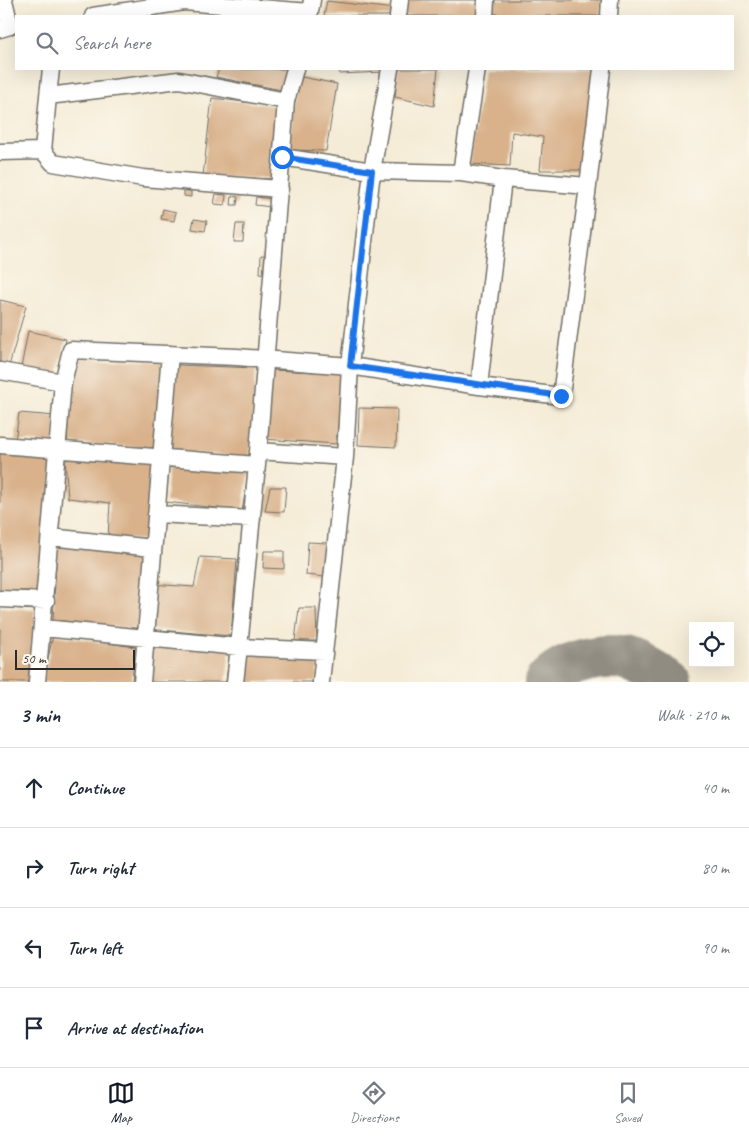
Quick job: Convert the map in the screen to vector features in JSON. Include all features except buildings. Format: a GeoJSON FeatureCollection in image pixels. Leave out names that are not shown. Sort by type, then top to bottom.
{"type":"FeatureCollection","features":[{"type":"Feature","properties":{"kind":"street"},"geometry":{"type":"LineString","coordinates":[[4,0],[9,27]]}},
{"type":"Feature","properties":{"kind":"street"},"geometry":{"type":"LineString","coordinates":[[398,15],[400,0]]}},
{"type":"Feature","properties":{"kind":"street"},"geometry":{"type":"LineString","coordinates":[[485,15],[486,0]]}},
{"type":"Feature","properties":{"kind":"street"},"geometry":{"type":"LineString","coordinates":[[609,15],[610,0]]}},
{"type":"Feature","properties":{"kind":"street"},"geometry":{"type":"LineString","coordinates":[[99,15],[183,1],[310,10]]}},
{"type":"Feature","properties":{"kind":"street"},"geometry":{"type":"LineString","coordinates":[[51,70],[43,151],[53,163],[143,178],[280,189]]}},
{"type":"Feature","properties":{"kind":"street"},"geometry":{"type":"LineString","coordinates":[[235,682],[252,519],[286,101],[295,70]]}},
{"type":"Feature","properties":{"kind":"street"},"geometry":{"type":"LineString","coordinates":[[321,682],[345,458],[350,366],[372,171],[390,70]]}},
{"type":"Feature","properties":{"kind":"street"},"geometry":{"type":"LineString","coordinates":[[461,172],[478,70]]}},
{"type":"Feature","properties":{"kind":"street"},"geometry":{"type":"LineString","coordinates":[[37,682],[46,601],[56,448],[63,382],[71,350],[264,359],[350,366],[479,386],[561,396],[602,70]]}},
{"type":"Feature","properties":{"kind":"street"},"geometry":{"type":"LineString","coordinates":[[48,96],[179,80],[286,101]]}},
{"type":"Feature","properties":{"kind":"street"},"geometry":{"type":"LineString","coordinates":[[0,152],[43,151]]}},
{"type":"Feature","properties":{"kind":"street"},"geometry":{"type":"LineString","coordinates":[[282,157],[372,171],[461,172],[503,179],[588,186]]}},
{"type":"Feature","properties":{"kind":"street"},"geometry":{"type":"LineString","coordinates":[[479,386],[503,179]]}},
{"type":"Feature","properties":{"kind":"street"},"geometry":{"type":"LineString","coordinates":[[142,682],[144,639],[170,354]]}},
{"type":"Feature","properties":{"kind":"street"},"geometry":{"type":"LineString","coordinates":[[0,371],[63,382]]}},
{"type":"Feature","properties":{"kind":"street"},"geometry":{"type":"LineString","coordinates":[[0,445],[162,457],[345,458]]}},
{"type":"Feature","properties":{"kind":"street"},"geometry":{"type":"LineString","coordinates":[[156,514],[252,519]]}},
{"type":"Feature","properties":{"kind":"street"},"geometry":{"type":"LineString","coordinates":[[50,537],[153,548]]}},
{"type":"Feature","properties":{"kind":"street"},"geometry":{"type":"LineString","coordinates":[[0,599],[46,601]]}},
{"type":"Feature","properties":{"kind":"street"},"geometry":{"type":"LineString","coordinates":[[43,628],[239,647],[324,651]]}},
{"type":"Feature","properties":{"kind":"taxiway"},"geometry":{"type":"LineString","coordinates":[[546,682],[563,668],[574,663],[611,657],[632,661],[670,682]]}},
{"type":"Feature","properties":{"kind":"route"},"geometry":{"type":"LineString","coordinates":[[282,157],[372,171],[350,366],[479,386],[561,396]]}}]}
